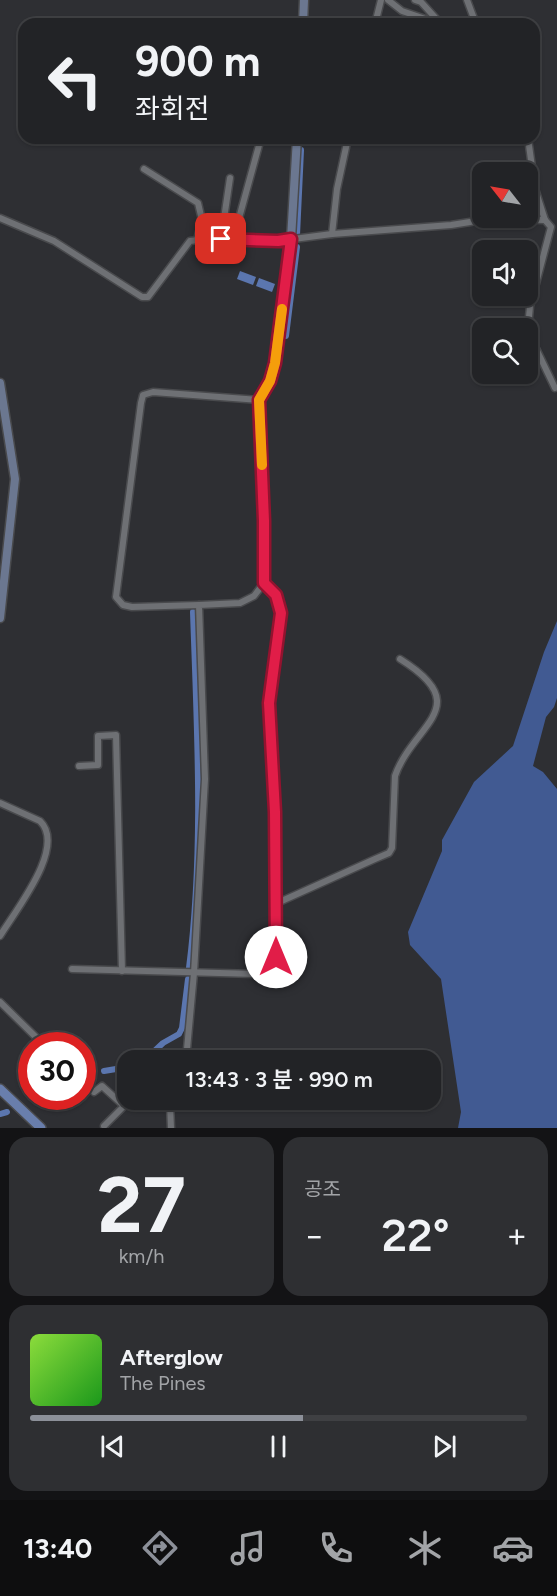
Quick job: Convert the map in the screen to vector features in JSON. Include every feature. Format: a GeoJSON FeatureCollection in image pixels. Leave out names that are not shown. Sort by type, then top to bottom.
{"type":"FeatureCollection","features":[{"type":"Feature","properties":{"kind":"main road"},"geometry":{"type":"LineString","coordinates":[[0,1089],[41,1128]]}},
{"type":"Feature","properties":{"kind":"street"},"geometry":{"type":"LineString","coordinates":[[303,18],[304,0]]}},
{"type":"Feature","properties":{"kind":"street"},"geometry":{"type":"LineString","coordinates":[[376,18],[381,0]]}},
{"type":"Feature","properties":{"kind":"street"},"geometry":{"type":"LineString","coordinates":[[388,0],[402,11],[423,18]]}},
{"type":"Feature","properties":{"kind":"street"},"geometry":{"type":"LineString","coordinates":[[415,0],[420,2],[435,18]]}},
{"type":"Feature","properties":{"kind":"street"},"geometry":{"type":"LineString","coordinates":[[467,0],[474,18]]}},
{"type":"Feature","properties":{"kind":"street"},"geometry":{"type":"LineString","coordinates":[[233,240],[259,144]]}},
{"type":"Feature","properties":{"kind":"street"},"geometry":{"type":"LineString","coordinates":[[259,400],[153,392],[143,395],[116,597],[123,605],[132,607],[240,603],[254,596],[264,583],[259,400],[270,381],[275,363],[291,239],[297,144]]}},
{"type":"Feature","properties":{"kind":"street"},"geometry":{"type":"LineString","coordinates":[[332,234],[337,189],[347,144]]}},
{"type":"Feature","properties":{"kind":"street"},"geometry":{"type":"LineString","coordinates":[[529,144],[535,189],[545,220]]}},
{"type":"Feature","properties":{"kind":"street"},"geometry":{"type":"LineString","coordinates":[[144,168],[198,203],[202,220],[196,240]]}},
{"type":"Feature","properties":{"kind":"street"},"geometry":{"type":"LineString","coordinates":[[221,239],[230,178]]}},
{"type":"Feature","properties":{"kind":"street"},"geometry":{"type":"LineString","coordinates":[[0,218],[54,241],[142,297],[148,297],[190,241],[221,239],[278,241],[332,234],[451,225],[489,219],[545,220],[554,226],[530,306],[529,318]]}},
{"type":"Feature","properties":{"kind":"street"},"geometry":{"type":"LineString","coordinates":[[202,220],[222,228]]}},
{"type":"Feature","properties":{"kind":"street"},"geometry":{"type":"LineString","coordinates":[[538,351],[555,388]]}},
{"type":"Feature","properties":{"kind":"street"},"geometry":{"type":"LineString","coordinates":[[0,383],[15,479],[0,618]]}},
{"type":"Feature","properties":{"kind":"street"},"geometry":{"type":"LineString","coordinates":[[72,969],[256,975],[266,974],[271,970],[276,957],[275,812],[269,703],[281,613],[276,595],[264,583]]}},
{"type":"Feature","properties":{"kind":"street"},"geometry":{"type":"LineString","coordinates":[[187,1050],[194,973],[205,779],[199,605]]}},
{"type":"Feature","properties":{"kind":"street"},"geometry":{"type":"LineString","coordinates":[[275,904],[389,853],[392,848],[395,776],[399,766],[434,716],[438,700],[434,689],[425,678],[400,659]]}},
{"type":"Feature","properties":{"kind":"street"},"geometry":{"type":"LineString","coordinates":[[79,766],[99,765],[98,736],[116,735],[122,971]]}},
{"type":"Feature","properties":{"kind":"street"},"geometry":{"type":"LineString","coordinates":[[0,803],[40,821],[48,836],[48,848],[40,870],[0,936]]}},
{"type":"Feature","properties":{"kind":"street"},"geometry":{"type":"LineString","coordinates":[[0,1002],[31,1032]]}},
{"type":"Feature","properties":{"kind":"street"},"geometry":{"type":"LineString","coordinates":[[96,1090],[102,1086],[124,1106],[104,1126]]}},
{"type":"Feature","properties":{"kind":"street"},"geometry":{"type":"LineString","coordinates":[[170,1110],[171,1128]]}},
{"type":"Feature","properties":{"kind":"shaded area"},"geometry":{"type":"Polygon","coordinates":[[[240,271],[256,277],[253,285],[237,279],[240,271]]]}},
{"type":"Feature","properties":{"kind":"shaded area"},"geometry":{"type":"Polygon","coordinates":[[[259,278],[275,284],[272,292],[256,286],[259,278]]]}},
{"type":"Feature","properties":{"kind":"shaded area"},"geometry":{"type":"Polygon","coordinates":[[[557,621],[557,698],[554,707],[546,717],[533,766],[543,772],[557,789],[557,1128],[458,1128],[461,1112],[441,979],[410,945],[408,932],[442,851],[442,840],[474,782],[513,746],[544,652],[557,621]]]}},
{"type":"Feature","properties":{"kind":"waterway"},"geometry":{"type":"LineString","coordinates":[[297,235],[301,150]]}},
{"type":"Feature","properties":{"kind":"waterway"},"geometry":{"type":"LineString","coordinates":[[286,336],[297,247]]}},
{"type":"Feature","properties":{"kind":"waterway"},"geometry":{"type":"LineString","coordinates":[[189,968],[194,924],[198,835],[193,612]]}},
{"type":"Feature","properties":{"kind":"waterway"},"geometry":{"type":"LineString","coordinates":[[156,1050],[179,1034],[182,1028],[188,979]]}},
{"type":"Feature","properties":{"kind":"waterway"},"geometry":{"type":"LineString","coordinates":[[104,1071],[117,1069]]}},
{"type":"Feature","properties":{"kind":"waterway"},"geometry":{"type":"LineString","coordinates":[[0,1114],[7,1112]]}},
{"type":"Feature","properties":{"kind":"slow traffic"},"geometry":{"type":"LineString","coordinates":[[262,465],[259,400],[270,381],[275,363],[282,309]]}},
{"type":"Feature","properties":{"kind":"route"},"geometry":{"type":"LineString","coordinates":[[221,239],[278,241],[291,239],[275,363],[270,381],[259,400],[264,583],[276,595],[281,613],[269,703],[275,812],[276,957]]}}]}
